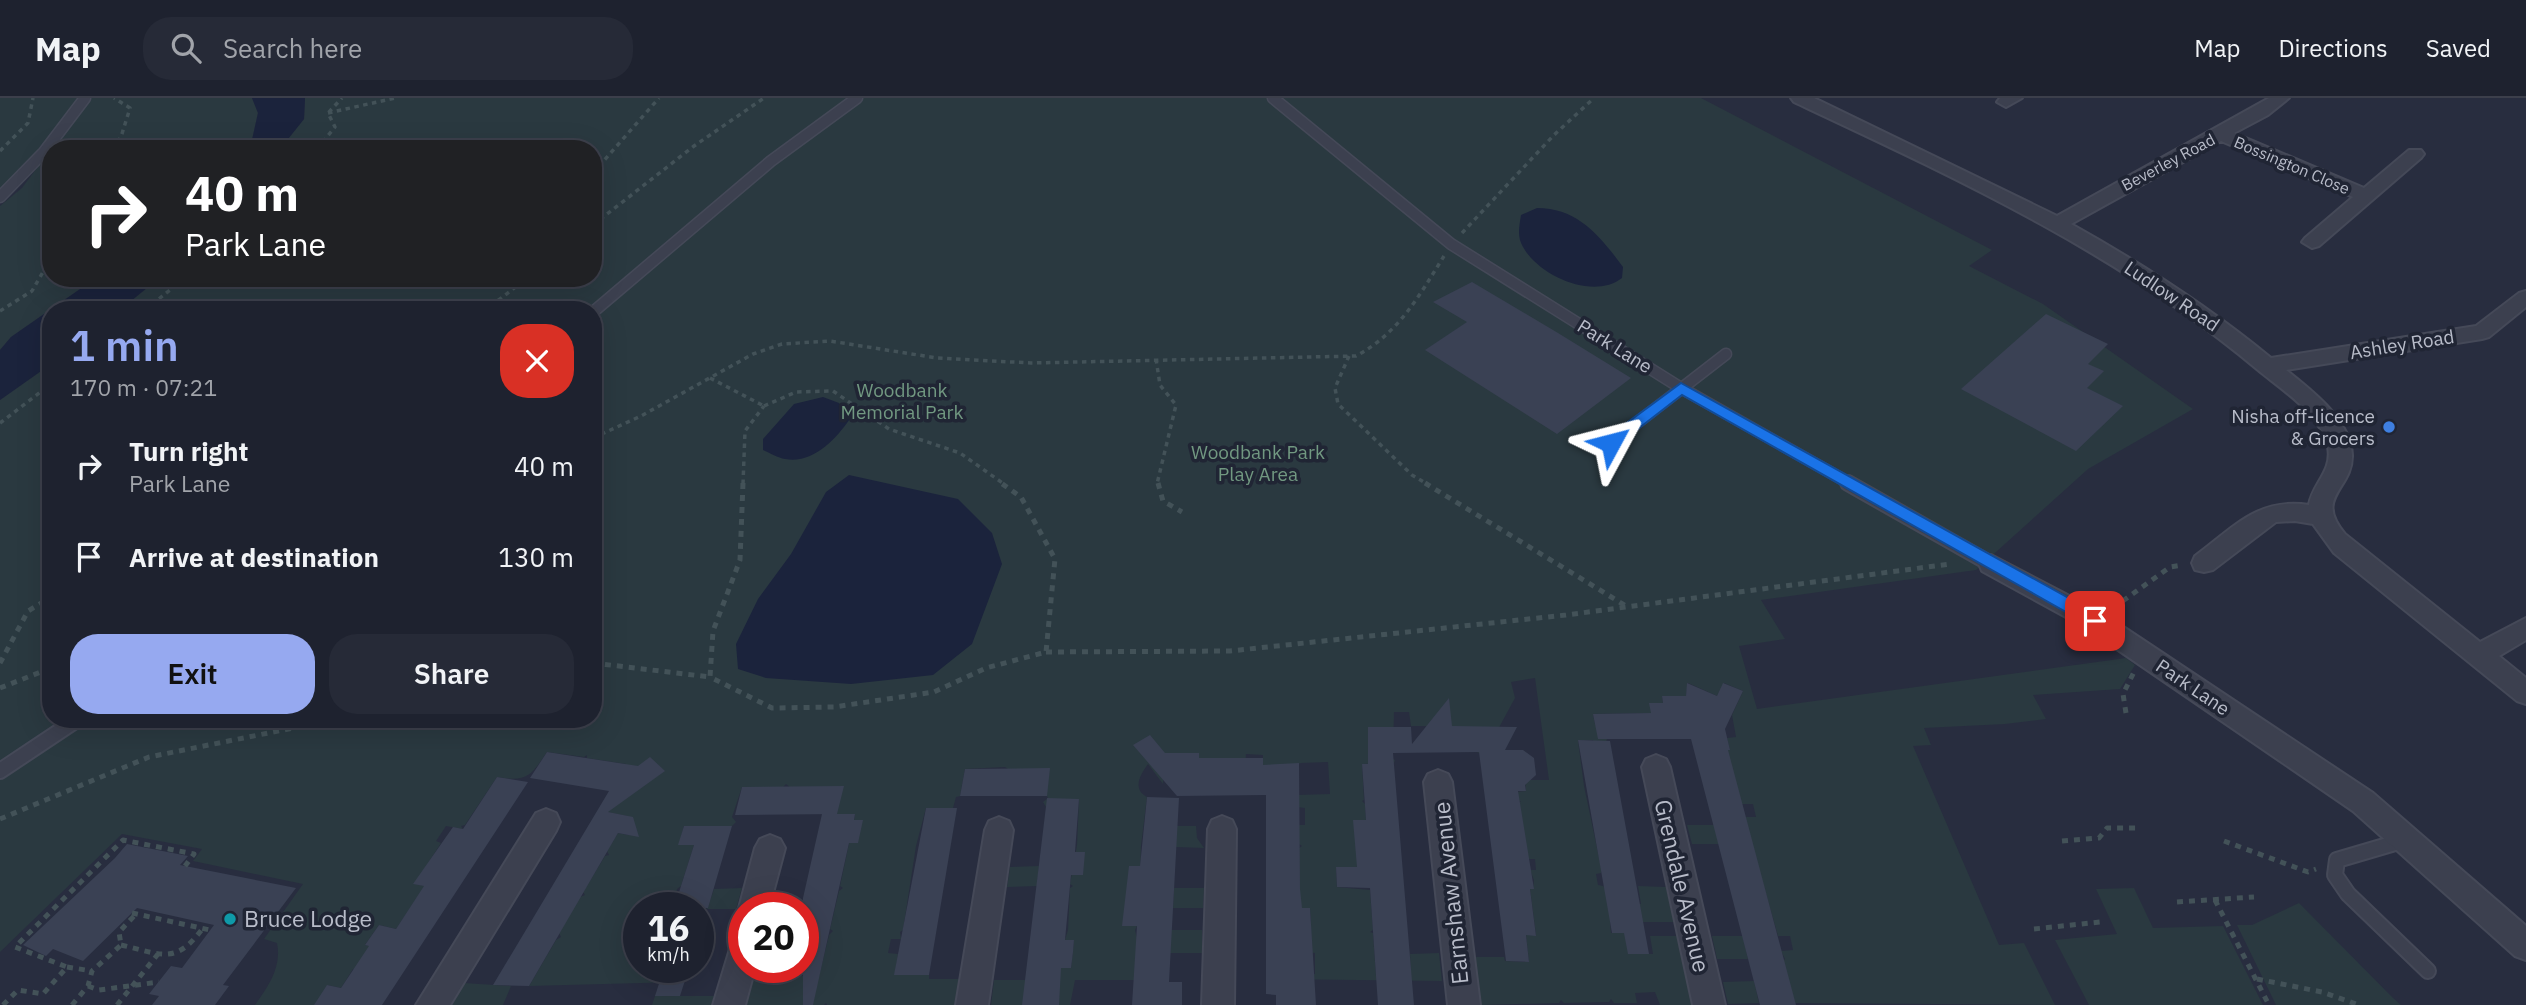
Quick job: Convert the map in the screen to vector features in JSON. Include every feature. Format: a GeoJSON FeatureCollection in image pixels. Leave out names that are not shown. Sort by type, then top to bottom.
{"type":"FeatureCollection","features":[{"type":"Feature","properties":{"kind":"street","name":"Ludlow Road"},"geometry":{"type":"LineString","coordinates":[[1800,98],[2056,224],[2182,299],[2225,330],[2304,397],[2332,429],[2339,442],[2337,472],[2320,499],[2320,516]]}},
{"type":"Feature","properties":{"kind":"street","name":"Beverley Road"},"geometry":{"type":"LineString","coordinates":[[2056,224],[2262,111],[2280,98]]}},
{"type":"Feature","properties":{"kind":"street","name":"Bossington Close"},"geometry":{"type":"LineString","coordinates":[[2220,134],[2365,195]]}},
{"type":"Feature","properties":{"kind":"street","name":"Bossington Close"},"geometry":{"type":"LineString","coordinates":[[2312,242],[2415,154]]}},
{"type":"Feature","properties":{"kind":"street","name":"Ashley Road"},"geometry":{"type":"LineString","coordinates":[[2266,366],[2482,332],[2526,297]]}},
{"type":"Feature","properties":{"kind":"street"},"geometry":{"type":"LineString","coordinates":[[2204,563],[2270,514],[2295,512],[2320,516],[2330,534],[2343,547],[2526,693]]}},
{"type":"Feature","properties":{"kind":"street","name":"Park Lane"},"geometry":{"type":"LineString","coordinates":[[1987,561],[2095,621],[2363,802],[2526,946]]}},
{"type":"Feature","properties":{"kind":"street"},"geometry":{"type":"LineString","coordinates":[[2478,656],[2526,628]]}},
{"type":"Feature","properties":{"kind":"street","name":"Grendale Avenue"},"geometry":{"type":"LineString","coordinates":[[1656,767],[1709,1005]]}},
{"type":"Feature","properties":{"kind":"street","name":"Earnshaw Avenue"},"geometry":{"type":"LineString","coordinates":[[1438,782],[1464,1005]]}},
{"type":"Feature","properties":{"kind":"street"},"geometry":{"type":"LineString","coordinates":[[432,1005],[546,822]]}},
{"type":"Feature","properties":{"kind":"street"},"geometry":{"type":"LineString","coordinates":[[1218,1005],[1222,829]]}},
{"type":"Feature","properties":{"kind":"street"},"geometry":{"type":"LineString","coordinates":[[972,1005],[999,830]]}},
{"type":"Feature","properties":{"kind":"street"},"geometry":{"type":"LineString","coordinates":[[758,892],[770,848]]}},
{"type":"Feature","properties":{"kind":"street"},"geometry":{"type":"LineString","coordinates":[[729,1005],[735,983]]}},
{"type":"Feature","properties":{"kind":"lane"},"geometry":{"type":"LineString","coordinates":[[53,140],[85,98]]}},
{"type":"Feature","properties":{"kind":"lane"},"geometry":{"type":"LineString","coordinates":[[602,304],[771,161],[857,98]]}},
{"type":"Feature","properties":{"kind":"lane","name":"Park Lane"},"geometry":{"type":"LineString","coordinates":[[1273,98],[1451,244],[1681,388],[1987,561]]}},
{"type":"Feature","properties":{"kind":"lane"},"geometry":{"type":"LineString","coordinates":[[0,197],[42,154]]}},
{"type":"Feature","properties":{"kind":"lane"},"geometry":{"type":"LineString","coordinates":[[1611,443],[1726,354]]}},
{"type":"Feature","properties":{"kind":"lane"},"geometry":{"type":"LineString","coordinates":[[0,771],[64,728]]}},
{"type":"Feature","properties":{"kind":"lane"},"geometry":{"type":"LineString","coordinates":[[2406,840],[2337,860],[2335,875],[2348,894],[2428,971]]}},
{"type":"Feature","properties":{"kind":"path"},"geometry":{"type":"LineString","coordinates":[[0,151],[28,123],[33,98]]}},
{"type":"Feature","properties":{"kind":"path"},"geometry":{"type":"LineString","coordinates":[[114,98],[130,108],[119,140]]}},
{"type":"Feature","properties":{"kind":"path"},"geometry":{"type":"LineString","coordinates":[[328,113],[342,98]]}},
{"type":"Feature","properties":{"kind":"path"},"geometry":{"type":"LineString","coordinates":[[328,113],[395,98]]}},
{"type":"Feature","properties":{"kind":"path"},"geometry":{"type":"LineString","coordinates":[[602,163],[659,98]]}},
{"type":"Feature","properties":{"kind":"path"},"geometry":{"type":"LineString","coordinates":[[602,218],[694,146],[764,98]]}},
{"type":"Feature","properties":{"kind":"path"},"geometry":{"type":"LineString","coordinates":[[602,434],[642,416],[752,354],[782,344],[830,341],[937,358],[1031,363],[1349,356],[1369,350],[1399,328],[1451,244],[1554,135],[1594,98]]}},
{"type":"Feature","properties":{"kind":"path"},"geometry":{"type":"LineString","coordinates":[[324,140],[335,127],[328,113]]}},
{"type":"Feature","properties":{"kind":"path"},"geometry":{"type":"LineString","coordinates":[[0,311],[32,290],[42,273]]}},
{"type":"Feature","properties":{"kind":"path"},"geometry":{"type":"LineString","coordinates":[[156,301],[174,287]]}},
{"type":"Feature","properties":{"kind":"path"},"geometry":{"type":"LineString","coordinates":[[495,301],[515,287]]}},
{"type":"Feature","properties":{"kind":"path"},"geometry":{"type":"LineString","coordinates":[[1349,356],[1335,388],[1338,404],[1412,475],[1626,607]]}},
{"type":"Feature","properties":{"kind":"path"},"geometry":{"type":"LineString","coordinates":[[1156,359],[1160,385],[1176,405],[1157,485],[1163,501],[1182,512]]}},
{"type":"Feature","properties":{"kind":"path"},"geometry":{"type":"LineString","coordinates":[[710,378],[764,406]]}},
{"type":"Feature","properties":{"kind":"path"},"geometry":{"type":"LineString","coordinates":[[0,423],[42,391]]}},
{"type":"Feature","properties":{"kind":"path"},"geometry":{"type":"LineString","coordinates":[[710,677],[713,631],[740,560],[745,431],[764,406],[796,391],[833,391],[888,429],[960,453],[1021,496],[1055,559],[1046,652]]}},
{"type":"Feature","properties":{"kind":"path"},"geometry":{"type":"LineString","coordinates":[[602,664],[710,677],[772,708],[834,707],[934,692],[986,668],[1046,652],[1230,651],[1418,632],[1987,561]]}},
{"type":"Feature","properties":{"kind":"path"},"geometry":{"type":"LineString","coordinates":[[2095,621],[2170,567],[2204,563]]}},
{"type":"Feature","properties":{"kind":"path"},"geometry":{"type":"LineString","coordinates":[[0,663],[28,611],[42,602]]}},
{"type":"Feature","properties":{"kind":"path"},"geometry":{"type":"LineString","coordinates":[[2126,713],[2123,694],[2143,653]]}},
{"type":"Feature","properties":{"kind":"path"},"geometry":{"type":"LineString","coordinates":[[0,688],[42,672]]}},
{"type":"Feature","properties":{"kind":"path"},"geometry":{"type":"LineString","coordinates":[[0,819],[149,757],[293,728]]}},
{"type":"Feature","properties":{"kind":"path"},"geometry":{"type":"LineString","coordinates":[[2062,841],[2099,838],[2107,828],[2136,828]]}},
{"type":"Feature","properties":{"kind":"path"},"geometry":{"type":"LineString","coordinates":[[92,971],[67,967],[15,947],[16,942],[123,840],[194,854],[185,866]]}},
{"type":"Feature","properties":{"kind":"path"},"geometry":{"type":"LineString","coordinates":[[2224,841],[2308,872],[2337,860]]}},
{"type":"Feature","properties":{"kind":"path"},"geometry":{"type":"LineString","coordinates":[[2178,902],[2254,897]]}},
{"type":"Feature","properties":{"kind":"path"},"geometry":{"type":"LineString","coordinates":[[2215,900],[2269,1005]]}},
{"type":"Feature","properties":{"kind":"path"},"geometry":{"type":"LineString","coordinates":[[134,913],[207,929],[189,947],[169,956],[121,945],[119,932],[134,913]]}},
{"type":"Feature","properties":{"kind":"path"},"geometry":{"type":"LineString","coordinates":[[2034,929],[2101,922]]}},
{"type":"Feature","properties":{"kind":"path"},"geometry":{"type":"LineString","coordinates":[[72,1005],[88,986],[92,971],[121,945]]}},
{"type":"Feature","properties":{"kind":"path"},"geometry":{"type":"LineString","coordinates":[[117,1005],[158,954]]}},
{"type":"Feature","properties":{"kind":"path"},"geometry":{"type":"LineString","coordinates":[[3,1005],[18,990],[43,994],[67,967]]}},
{"type":"Feature","properties":{"kind":"path"},"geometry":{"type":"LineString","coordinates":[[2256,979],[2297,985],[2346,998],[2359,1005]]}},
{"type":"Feature","properties":{"kind":"path"},"geometry":{"type":"LineString","coordinates":[[88,986],[99,990],[159,982]]}},
{"type":"Feature","properties":{"kind":"green space"},"geometry":{"type":"Polygon","coordinates":[[[0,98],[81,98],[48,140],[42,140],[42,147],[35,156],[0,191],[0,98]]]}},
{"type":"Feature","properties":{"kind":"green space"},"geometry":{"type":"Polygon","coordinates":[[[89,98],[252,98],[258,113],[252,140],[58,140],[89,98]]]}},
{"type":"Feature","properties":{"kind":"green space","name":"Woodbank Memorial Park"},"geometry":{"type":"Polygon","coordinates":[[[305,98],[1701,98],[1992,250],[1969,266],[2043,304],[2193,409],[2088,469],[1976,570],[1761,600],[1785,639],[1739,646],[1757,709],[2126,658],[2135,665],[2120,689],[2033,695],[2046,719],[1924,728],[1931,745],[1913,746],[1999,945],[2024,943],[2055,1005],[1795,1003],[1781,951],[1793,950],[1790,936],[1778,936],[1744,817],[1756,817],[1753,804],[1741,804],[1726,750],[1730,750],[1727,738],[1736,737],[1732,715],[1743,691],[1724,683],[1717,696],[1688,683],[1685,702],[1681,696],[1662,696],[1663,703],[1651,713],[1593,714],[1595,724],[1611,749],[1594,749],[1593,740],[1578,741],[1584,786],[1601,867],[1601,873],[1596,874],[1598,885],[1635,904],[1641,904],[1638,886],[1666,887],[1674,922],[1610,922],[1611,933],[1633,933],[1628,954],[1653,954],[1650,936],[1677,936],[1692,1005],[1660,1005],[1655,992],[1635,993],[1637,1003],[1614,1003],[1611,999],[1609,1002],[1564,1003],[1561,1000],[1559,1003],[1481,1005],[1475,957],[1504,957],[1505,961],[1529,962],[1526,935],[1536,935],[1530,889],[1533,889],[1534,880],[1530,870],[1536,870],[1535,859],[1526,859],[1518,804],[1521,801],[1517,801],[1516,792],[1526,791],[1525,780],[1549,780],[1535,678],[1511,682],[1515,698],[1496,733],[1479,753],[1430,726],[1411,726],[1409,712],[1394,712],[1391,758],[1395,760],[1394,763],[1362,764],[1362,801],[1365,804],[1369,867],[1336,867],[1337,887],[1370,890],[1373,930],[1370,932],[1373,933],[1376,975],[1411,975],[1410,954],[1439,953],[1442,981],[1266,979],[1266,974],[1315,974],[1315,953],[1301,952],[1311,922],[1310,909],[1300,908],[1299,848],[1302,846],[1299,844],[1298,825],[1305,825],[1305,808],[1297,807],[1297,795],[1330,794],[1328,762],[1301,763],[1281,770],[1263,768],[1263,755],[1246,754],[1245,769],[1199,769],[1199,753],[1181,753],[1180,769],[1164,769],[1163,784],[1148,764],[1139,782],[1142,794],[1147,797],[1141,846],[1140,886],[1122,926],[1137,926],[1135,930],[1146,980],[1075,980],[1070,1005],[991,1005],[994,980],[1026,980],[1061,968],[1071,968],[1074,940],[1065,940],[1070,888],[1073,886],[1070,884],[1077,845],[1079,799],[1063,799],[1046,807],[1043,802],[1047,796],[1005,767],[965,769],[960,796],[956,797],[953,808],[926,808],[916,846],[903,930],[900,932],[901,939],[891,939],[888,953],[898,954],[895,975],[960,979],[956,1005],[746,1005],[752,983],[819,983],[829,935],[833,931],[830,929],[839,891],[843,888],[840,886],[855,815],[823,814],[786,784],[783,787],[742,787],[732,817],[736,822],[732,826],[684,826],[679,845],[694,845],[681,886],[677,892],[623,892],[623,983],[642,983],[529,986],[556,940],[561,937],[559,933],[580,897],[585,895],[583,892],[605,856],[609,855],[607,851],[618,833],[628,835],[633,832],[627,816],[607,812],[664,771],[620,779],[626,764],[587,758],[587,755],[584,757],[547,752],[537,767],[522,778],[497,777],[465,825],[461,826],[463,829],[446,826],[436,841],[441,843],[415,884],[425,886],[396,929],[379,925],[365,945],[383,949],[401,975],[400,978],[353,969],[341,988],[327,985],[332,1005],[255,1005],[269,983],[278,960],[277,943],[264,939],[303,884],[193,861],[202,849],[122,834],[0,952],[0,400],[42,370],[42,728],[602,728],[602,301],[131,301],[148,287],[602,287],[602,140],[287,140],[304,119],[305,98]]]}},
{"type":"Feature","properties":{"kind":"green space"},"geometry":{"type":"Polygon","coordinates":[[[42,161],[42,287],[83,287],[63,301],[42,301],[42,315],[11,337],[0,350],[0,206],[22,188],[42,161]]]}},
{"type":"Feature","properties":{"kind":"green space"},"geometry":{"type":"Polygon","coordinates":[[[1687,825],[1714,825],[1719,844],[1692,844],[1687,825]]]}},
{"type":"Feature","properties":{"kind":"green space"},"geometry":{"type":"Polygon","coordinates":[[[1177,826],[1196,826],[1197,838],[1204,848],[1175,847],[1177,826]]]}},
{"type":"Feature","properties":{"kind":"green space"},"geometry":{"type":"Polygon","coordinates":[[[1039,866],[1037,886],[1007,887],[1010,867],[1039,866]]]}},
{"type":"Feature","properties":{"kind":"green space"},"geometry":{"type":"Polygon","coordinates":[[[742,888],[741,892],[728,892],[728,909],[714,909],[714,889],[742,888]]]}},
{"type":"Feature","properties":{"kind":"green space"},"geometry":{"type":"Polygon","coordinates":[[[1174,888],[1204,888],[1203,908],[1173,908],[1174,888]]]}},
{"type":"Feature","properties":{"kind":"green space"},"geometry":{"type":"Polygon","coordinates":[[[2134,888],[2153,928],[2223,926],[2263,1005],[2089,1005],[2055,940],[2117,934],[2096,889],[2134,888]]]}},
{"type":"Feature","properties":{"kind":"green space"},"geometry":{"type":"Polygon","coordinates":[[[2299,903],[2401,1005],[2276,1005],[2237,925],[2252,925],[2299,903]]]}},
{"type":"Feature","properties":{"kind":"green space"},"geometry":{"type":"Polygon","coordinates":[[[1171,930],[1202,930],[1202,953],[1170,953],[1171,930]]]}},
{"type":"Feature","properties":{"kind":"green space"},"geometry":{"type":"Polygon","coordinates":[[[1712,936],[1743,936],[1748,959],[1717,959],[1712,936]]]}},
{"type":"Feature","properties":{"kind":"green space"},"geometry":{"type":"Polygon","coordinates":[[[1754,981],[1759,1003],[1728,1004],[1723,982],[1754,981]]]}},
{"type":"Feature","properties":{"kind":"green space"},"geometry":{"type":"Polygon","coordinates":[[[464,983],[511,986],[503,1005],[450,1005],[464,983]]]}},
{"type":"Feature","properties":{"kind":"green space"},"geometry":{"type":"Polygon","coordinates":[[[655,996],[714,996],[711,1005],[652,1005],[655,996]]]}},
{"type":"Feature","properties":{"kind":"water"},"geometry":{"type":"Polygon","coordinates":[[[252,98],[305,98],[304,119],[287,140],[252,140],[258,113],[252,98]]]}},
{"type":"Feature","properties":{"kind":"water"},"geometry":{"type":"Polygon","coordinates":[[[1537,208],[1564,213],[1587,226],[1623,267],[1622,278],[1597,287],[1583,286],[1554,276],[1542,268],[1523,247],[1519,236],[1521,215],[1537,208]]]}},
{"type":"Feature","properties":{"kind":"water"},"geometry":{"type":"Polygon","coordinates":[[[83,287],[148,287],[131,301],[63,301],[83,287]]]}},
{"type":"Feature","properties":{"kind":"water"},"geometry":{"type":"Polygon","coordinates":[[[42,315],[42,370],[0,400],[0,350],[11,337],[42,315]]]}},
{"type":"Feature","properties":{"kind":"water"},"geometry":{"type":"Polygon","coordinates":[[[823,397],[839,403],[850,419],[830,442],[814,454],[795,460],[763,450],[763,439],[794,404],[823,397]]]}},
{"type":"Feature","properties":{"kind":"water"},"geometry":{"type":"Polygon","coordinates":[[[849,475],[958,499],[992,533],[1002,564],[972,644],[933,675],[851,684],[766,678],[738,669],[736,644],[758,599],[791,554],[826,492],[849,475]]]}},
{"type":"Feature","properties":{"kind":"building"},"geometry":{"type":"Polygon","coordinates":[[[1472,282],[1631,378],[1557,434],[1425,350],[1467,322],[1433,302],[1472,282]]]}},
{"type":"Feature","properties":{"kind":"building"},"geometry":{"type":"Polygon","coordinates":[[[2046,314],[2108,344],[2088,364],[2104,371],[2087,388],[2123,406],[2076,451],[1961,389],[2046,314]]]}},
{"type":"Feature","properties":{"kind":"building"},"geometry":{"type":"Polygon","coordinates":[[[1687,683],[1717,696],[1723,683],[1743,691],[1725,729],[1728,750],[1796,1005],[1760,1005],[1691,739],[1598,739],[1593,714],[1651,713],[1649,703],[1663,703],[1662,696],[1686,696],[1687,683]]]}},
{"type":"Feature","properties":{"kind":"building"},"geometry":{"type":"Polygon","coordinates":[[[1449,698],[1452,726],[1517,727],[1505,750],[1523,750],[1534,758],[1536,775],[1525,785],[1526,791],[1518,791],[1534,889],[1530,889],[1536,936],[1526,935],[1529,962],[1506,961],[1479,752],[1393,753],[1414,1005],[1378,1005],[1370,888],[1337,887],[1336,867],[1357,867],[1353,820],[1366,820],[1362,764],[1368,764],[1368,727],[1411,727],[1412,744],[1449,698]]]}},
{"type":"Feature","properties":{"kind":"building"},"geometry":{"type":"Polygon","coordinates":[[[1150,735],[1165,753],[1199,753],[1199,758],[1263,758],[1263,765],[1299,763],[1300,889],[1302,908],[1310,908],[1316,1005],[1276,1005],[1276,995],[1266,994],[1266,795],[1177,796],[1133,745],[1150,735]]]}},
{"type":"Feature","properties":{"kind":"building"},"geometry":{"type":"Polygon","coordinates":[[[1578,740],[1610,741],[1649,954],[1628,954],[1624,933],[1612,933],[1578,740]]]}},
{"type":"Feature","properties":{"kind":"building"},"geometry":{"type":"Polygon","coordinates":[[[547,752],[638,766],[650,757],[665,771],[608,812],[633,817],[639,837],[618,833],[529,986],[493,985],[609,791],[530,778],[547,752]]]}},
{"type":"Feature","properties":{"kind":"building"},"geometry":{"type":"Polygon","coordinates":[[[1050,768],[1047,796],[960,796],[965,769],[1050,768]]]}},
{"type":"Feature","properties":{"kind":"building"},"geometry":{"type":"Polygon","coordinates":[[[497,777],[528,782],[382,1005],[314,1005],[327,985],[341,988],[369,946],[365,945],[379,925],[396,929],[424,886],[413,884],[453,827],[463,829],[497,777]]]}},
{"type":"Feature","properties":{"kind":"building"},"geometry":{"type":"Polygon","coordinates":[[[844,786],[837,814],[735,815],[742,787],[844,786]]]}},
{"type":"Feature","properties":{"kind":"building"},"geometry":{"type":"Polygon","coordinates":[[[1147,797],[1179,798],[1169,982],[1182,982],[1182,1005],[1132,1005],[1137,926],[1122,926],[1129,866],[1140,866],[1147,797]]]}},
{"type":"Feature","properties":{"kind":"building"},"geometry":{"type":"Polygon","coordinates":[[[1047,798],[1079,799],[1075,852],[1085,852],[1083,875],[1071,875],[1065,940],[1074,940],[1073,952],[1071,968],[1061,968],[1059,1005],[1022,1005],[1047,798]]]}},
{"type":"Feature","properties":{"kind":"building"},"geometry":{"type":"Polygon","coordinates":[[[926,808],[957,808],[929,975],[894,975],[926,808]]]}},
{"type":"Feature","properties":{"kind":"building"},"geometry":{"type":"Polygon","coordinates":[[[822,814],[855,814],[854,820],[863,820],[858,843],[849,843],[819,978],[819,892],[804,892],[822,814]]]}},
{"type":"Feature","properties":{"kind":"building"},"geometry":{"type":"Polygon","coordinates":[[[684,826],[732,826],[713,892],[679,892],[694,845],[678,845],[684,826]]]}},
{"type":"Feature","properties":{"kind":"building","name":"Bruce Lodge"},"geometry":{"type":"Polygon","coordinates":[[[127,844],[188,856],[180,865],[296,888],[223,985],[229,986],[215,1005],[152,1005],[159,996],[149,994],[171,966],[182,968],[214,925],[137,908],[83,961],[53,949],[46,956],[23,945],[127,844]]]}},
{"type":"Feature","properties":{"kind":"building"},"geometry":{"type":"Polygon","coordinates":[[[659,983],[684,983],[680,996],[655,996],[659,983]]]}},
{"type":"Feature","properties":{"kind":"building"},"geometry":{"type":"Polygon","coordinates":[[[803,983],[818,983],[813,1005],[803,1005],[803,983]]]}},
{"type":"Feature","properties":{"kind":"place","name":"Nisha off-licence & Grocers"},"geometry":{"type":"Point","coordinates":[2389,427]}},
{"type":"Feature","properties":{"kind":"place","name":"Bruce Lodge"},"geometry":{"type":"Point","coordinates":[230,919]}},
{"type":"Feature","properties":{"kind":"route"},"geometry":{"type":"LineString","coordinates":[[1611,443],[1681,388],[2095,621]]}},
{"type":"Feature","properties":{"kind":"park label","name":"Woodbank Park Play Area"},"geometry":{"type":"Point","coordinates":[1258,463]}}]}
